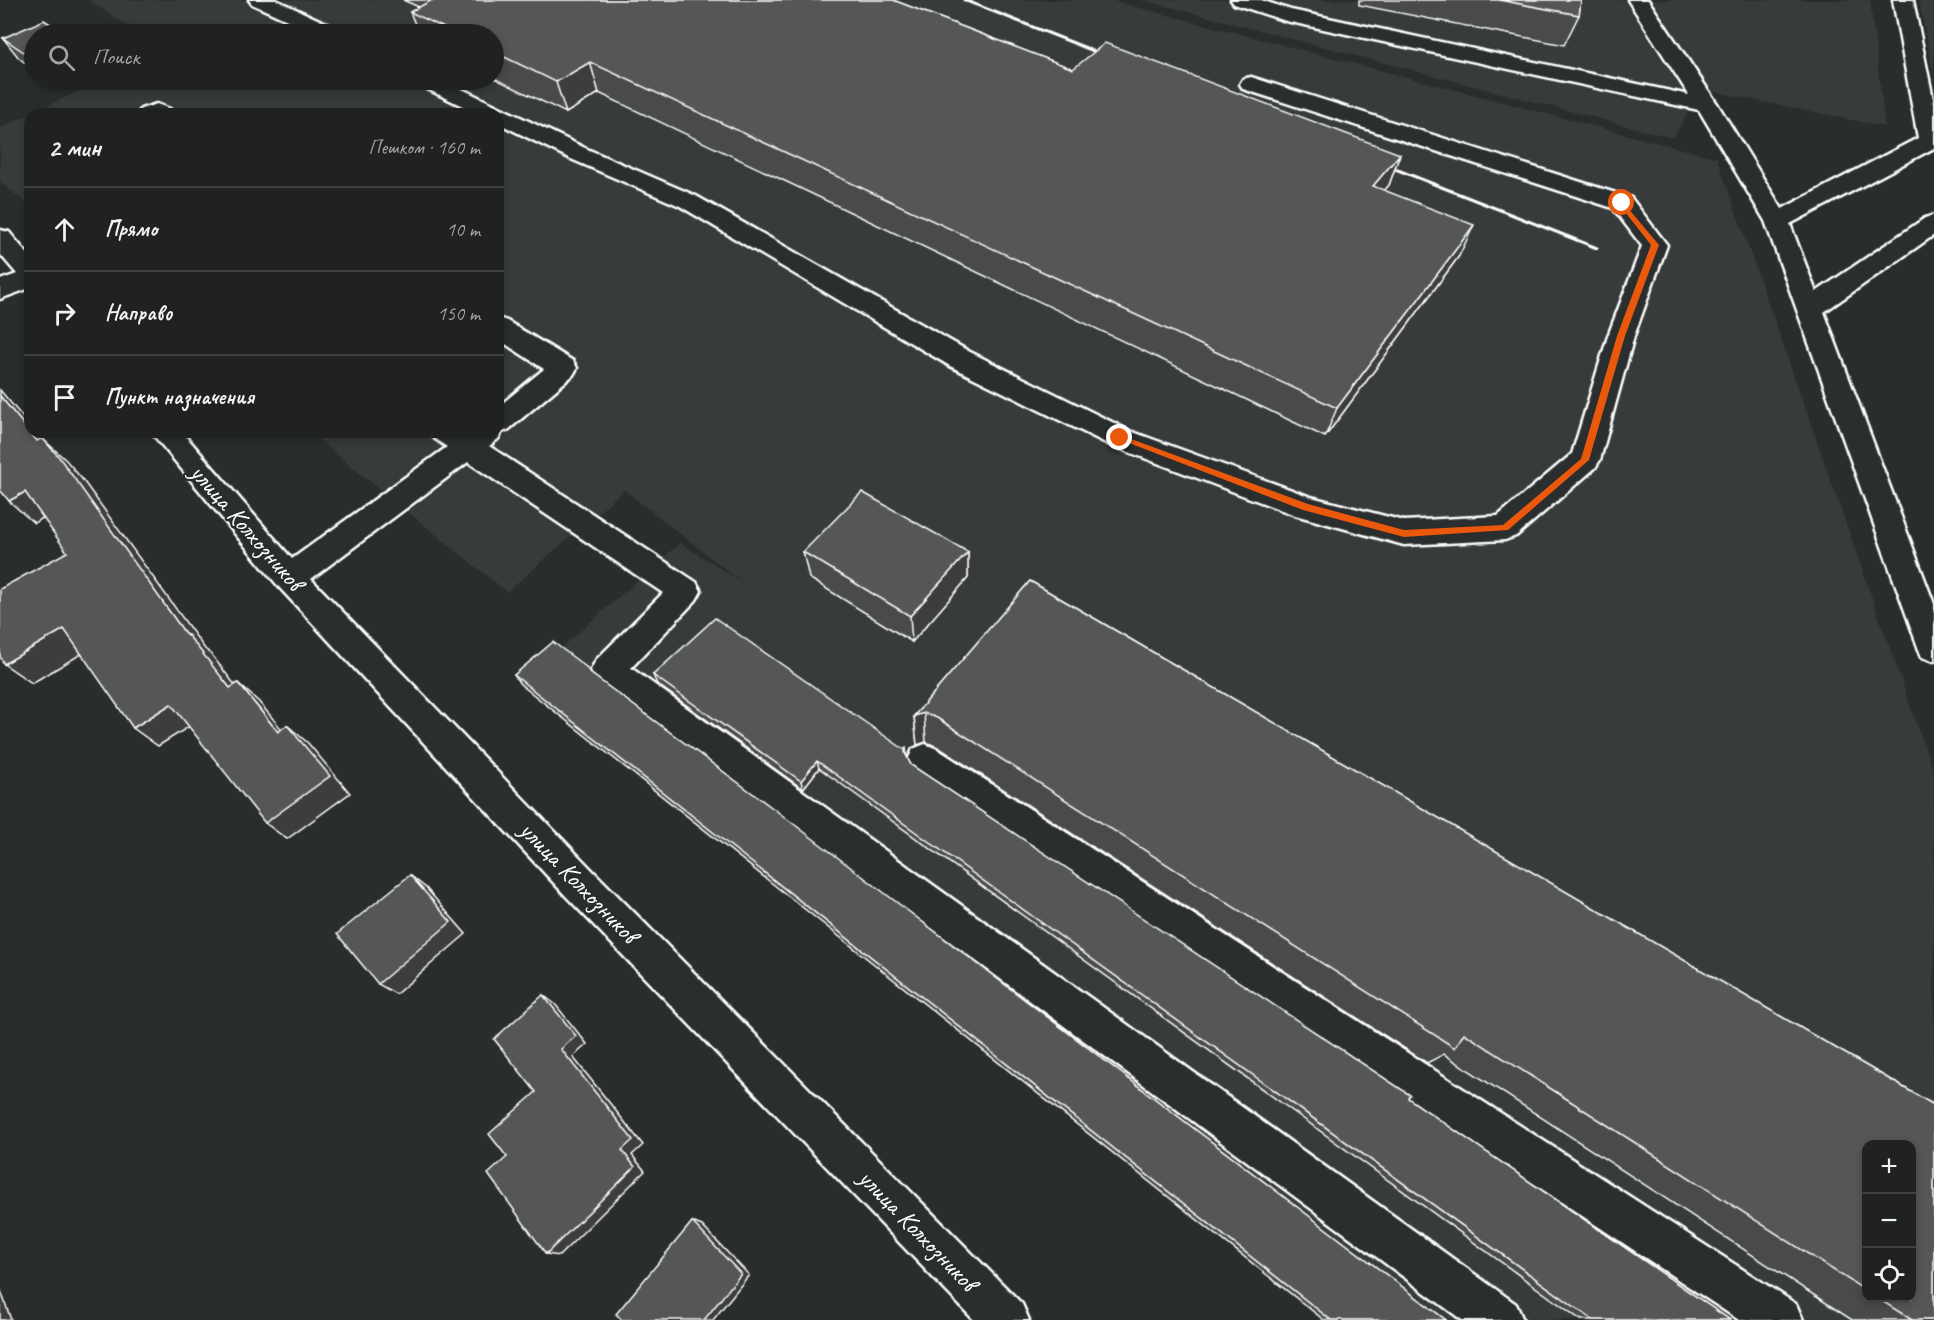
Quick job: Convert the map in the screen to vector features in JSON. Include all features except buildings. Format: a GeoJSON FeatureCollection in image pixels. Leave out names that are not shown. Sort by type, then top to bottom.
{"type":"FeatureCollection","features":[{"type":"Feature","properties":{"kind":"street"},"geometry":{"type":"LineString","coordinates":[[260,0],[312,24]]}},
{"type":"Feature","properties":{"kind":"street"},"geometry":{"type":"LineString","coordinates":[[1241,0],[1286,15],[1707,105]]}},
{"type":"Feature","properties":{"kind":"street"},"geometry":{"type":"LineString","coordinates":[[1638,0],[1707,105],[1777,221],[1934,647]]}},
{"type":"Feature","properties":{"kind":"street"},"geometry":{"type":"LineString","coordinates":[[1777,221],[1930,141],[1903,0]]}},
{"type":"Feature","properties":{"kind":"street"},"geometry":{"type":"LineString","coordinates":[[504,117],[579,154],[688,201],[960,359],[1120,438],[1306,507],[1404,533],[1505,528],[1585,460],[1621,336],[1655,245],[1622,203],[1251,84]]}},
{"type":"Feature","properties":{"kind":"street"},"geometry":{"type":"LineString","coordinates":[[448,90],[485,108]]}},
{"type":"Feature","properties":{"kind":"street"},"geometry":{"type":"LineString","coordinates":[[1809,310],[1934,222]]}},
{"type":"Feature","properties":{"kind":"street"},"geometry":{"type":"LineString","coordinates":[[0,238],[24,266]]}},
{"type":"Feature","properties":{"kind":"street"},"geometry":{"type":"LineString","coordinates":[[0,290],[24,280]]}},
{"type":"Feature","properties":{"kind":"street"},"geometry":{"type":"LineString","coordinates":[[504,331],[563,368],[504,418]]}},
{"type":"Feature","properties":{"kind":"street","name":"улица Колхозников"},"geometry":{"type":"LineString","coordinates":[[170,438],[290,578],[587,891],[1006,1320]]}},
{"type":"Feature","properties":{"kind":"street"},"geometry":{"type":"LineString","coordinates":[[290,578],[466,438]]}},
{"type":"Feature","properties":{"kind":"street"},"geometry":{"type":"LineString","coordinates":[[468,438],[685,591],[608,670],[1500,1320]]}},
{"type":"Feature","properties":{"kind":"street"},"geometry":{"type":"LineString","coordinates":[[925,760],[1780,1320]]}},
{"type":"Feature","properties":{"kind":"shaded area"},"geometry":{"type":"Polygon","coordinates":[[[88,0],[1110,0],[1717,158],[1934,773],[1934,1320],[1324,1320],[520,684],[680,543],[742,582],[624,490],[507,592],[316,438],[504,438],[504,108],[42,108],[81,90],[504,90],[504,24],[125,24],[88,0]]]}},
{"type":"Feature","properties":{"kind":"shaded area"},"geometry":{"type":"Polygon","coordinates":[[[1143,0],[1870,0],[1885,127],[1702,89],[1673,138],[1143,0]]]}},
{"type":"Feature","properties":{"kind":"shaded area"},"geometry":{"type":"Polygon","coordinates":[[[1919,0],[1934,0],[1934,77],[1919,0]]]}},
{"type":"Feature","properties":{"kind":"shaded area"},"geometry":{"type":"Polygon","coordinates":[[[24,117],[24,201],[0,182],[0,128],[24,117]]]}},
{"type":"Feature","properties":{"kind":"railway"},"geometry":{"type":"LineString","coordinates":[[964,0],[1109,57]]}},
{"type":"Feature","properties":{"kind":"railway"},"geometry":{"type":"LineString","coordinates":[[1380,163],[1597,248]]}},
{"type":"Feature","properties":{"kind":"route"},"geometry":{"type":"LineString","coordinates":[[1120,438],[1306,507],[1404,533],[1505,528],[1585,460],[1621,336],[1655,245],[1622,203]]}}]}
